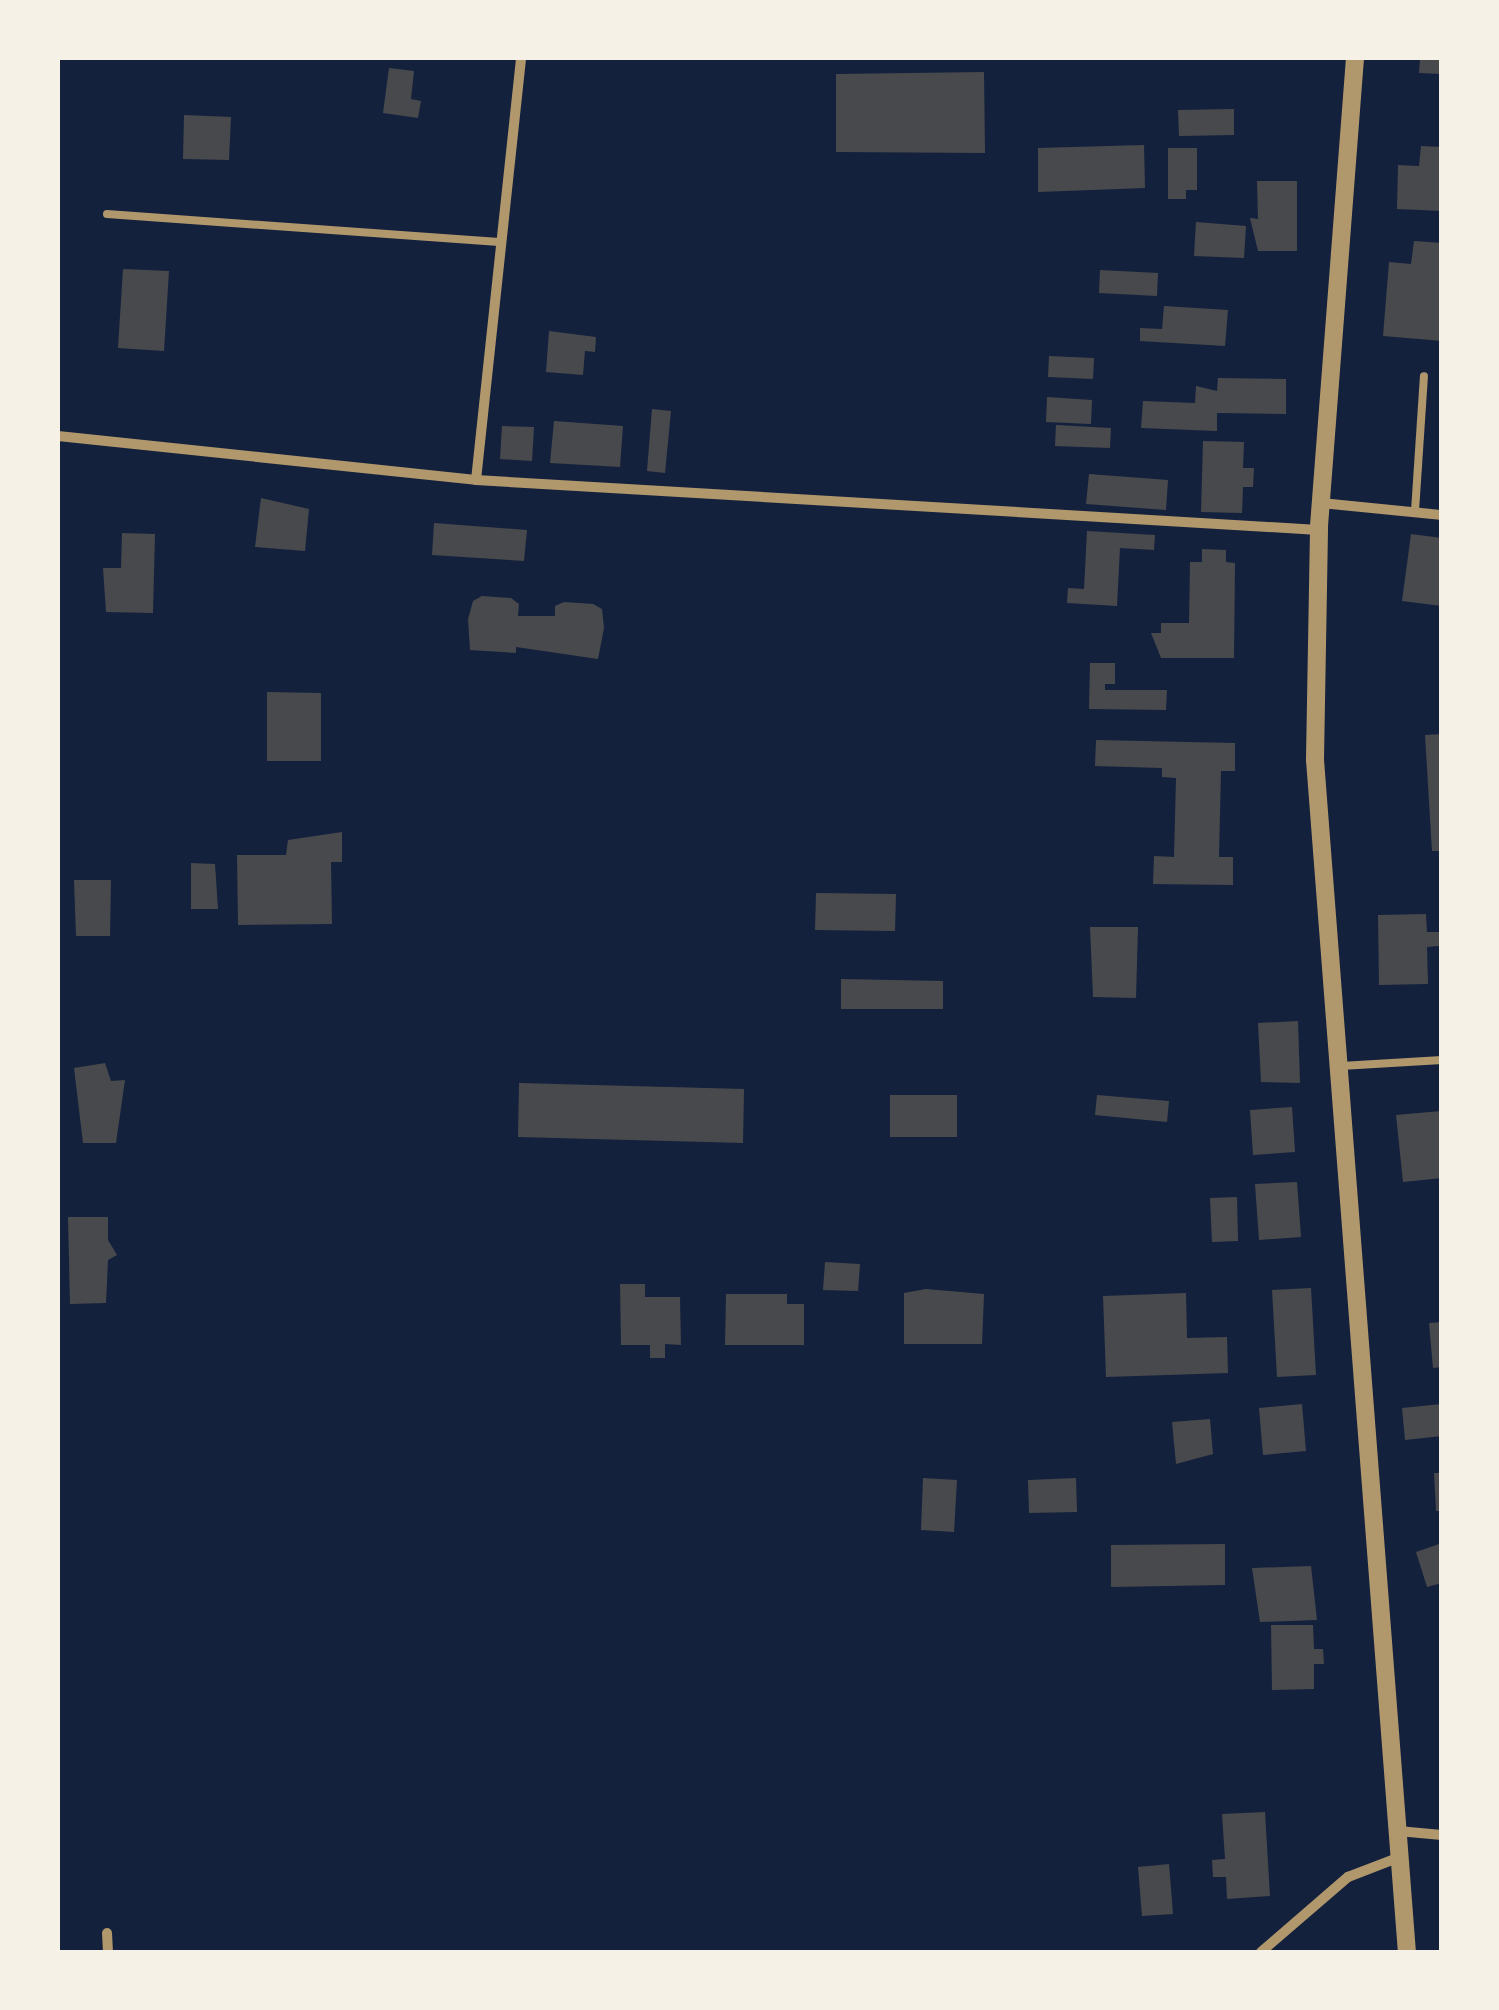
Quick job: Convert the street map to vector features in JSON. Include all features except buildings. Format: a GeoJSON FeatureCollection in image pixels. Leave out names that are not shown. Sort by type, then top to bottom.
{"type":"FeatureCollection","features":[{"type":"Feature","properties":{"kind":"street"},"geometry":{"type":"LineString","coordinates":[[476,480],[521,58]]}},
{"type":"Feature","properties":{"kind":"street"},"geometry":{"type":"LineString","coordinates":[[1354,58],[1318,530],[1315,760],[1407,1952]]}},
{"type":"Feature","properties":{"kind":"street"},"geometry":{"type":"LineString","coordinates":[[58,436],[476,480],[1318,530]]}},
{"type":"Feature","properties":{"kind":"street"},"geometry":{"type":"LineString","coordinates":[[1321,502],[1442,515]]}},
{"type":"Feature","properties":{"kind":"street"},"geometry":{"type":"LineString","coordinates":[[1398,1831],[1442,1834]]}},
{"type":"Feature","properties":{"kind":"street"},"geometry":{"type":"LineString","coordinates":[[1261,1952],[1348,1878],[1400,1857]]}},
{"type":"Feature","properties":{"kind":"street"},"geometry":{"type":"LineString","coordinates":[[108,1934],[108,1952]]}},
{"type":"Feature","properties":{"kind":"lane"},"geometry":{"type":"LineString","coordinates":[[107,214],[499,242]]}},
{"type":"Feature","properties":{"kind":"lane"},"geometry":{"type":"LineString","coordinates":[[1415,510],[1424,376]]}},
{"type":"Feature","properties":{"kind":"lane"},"geometry":{"type":"LineString","coordinates":[[1336,1066],[1442,1060]]}}]}
